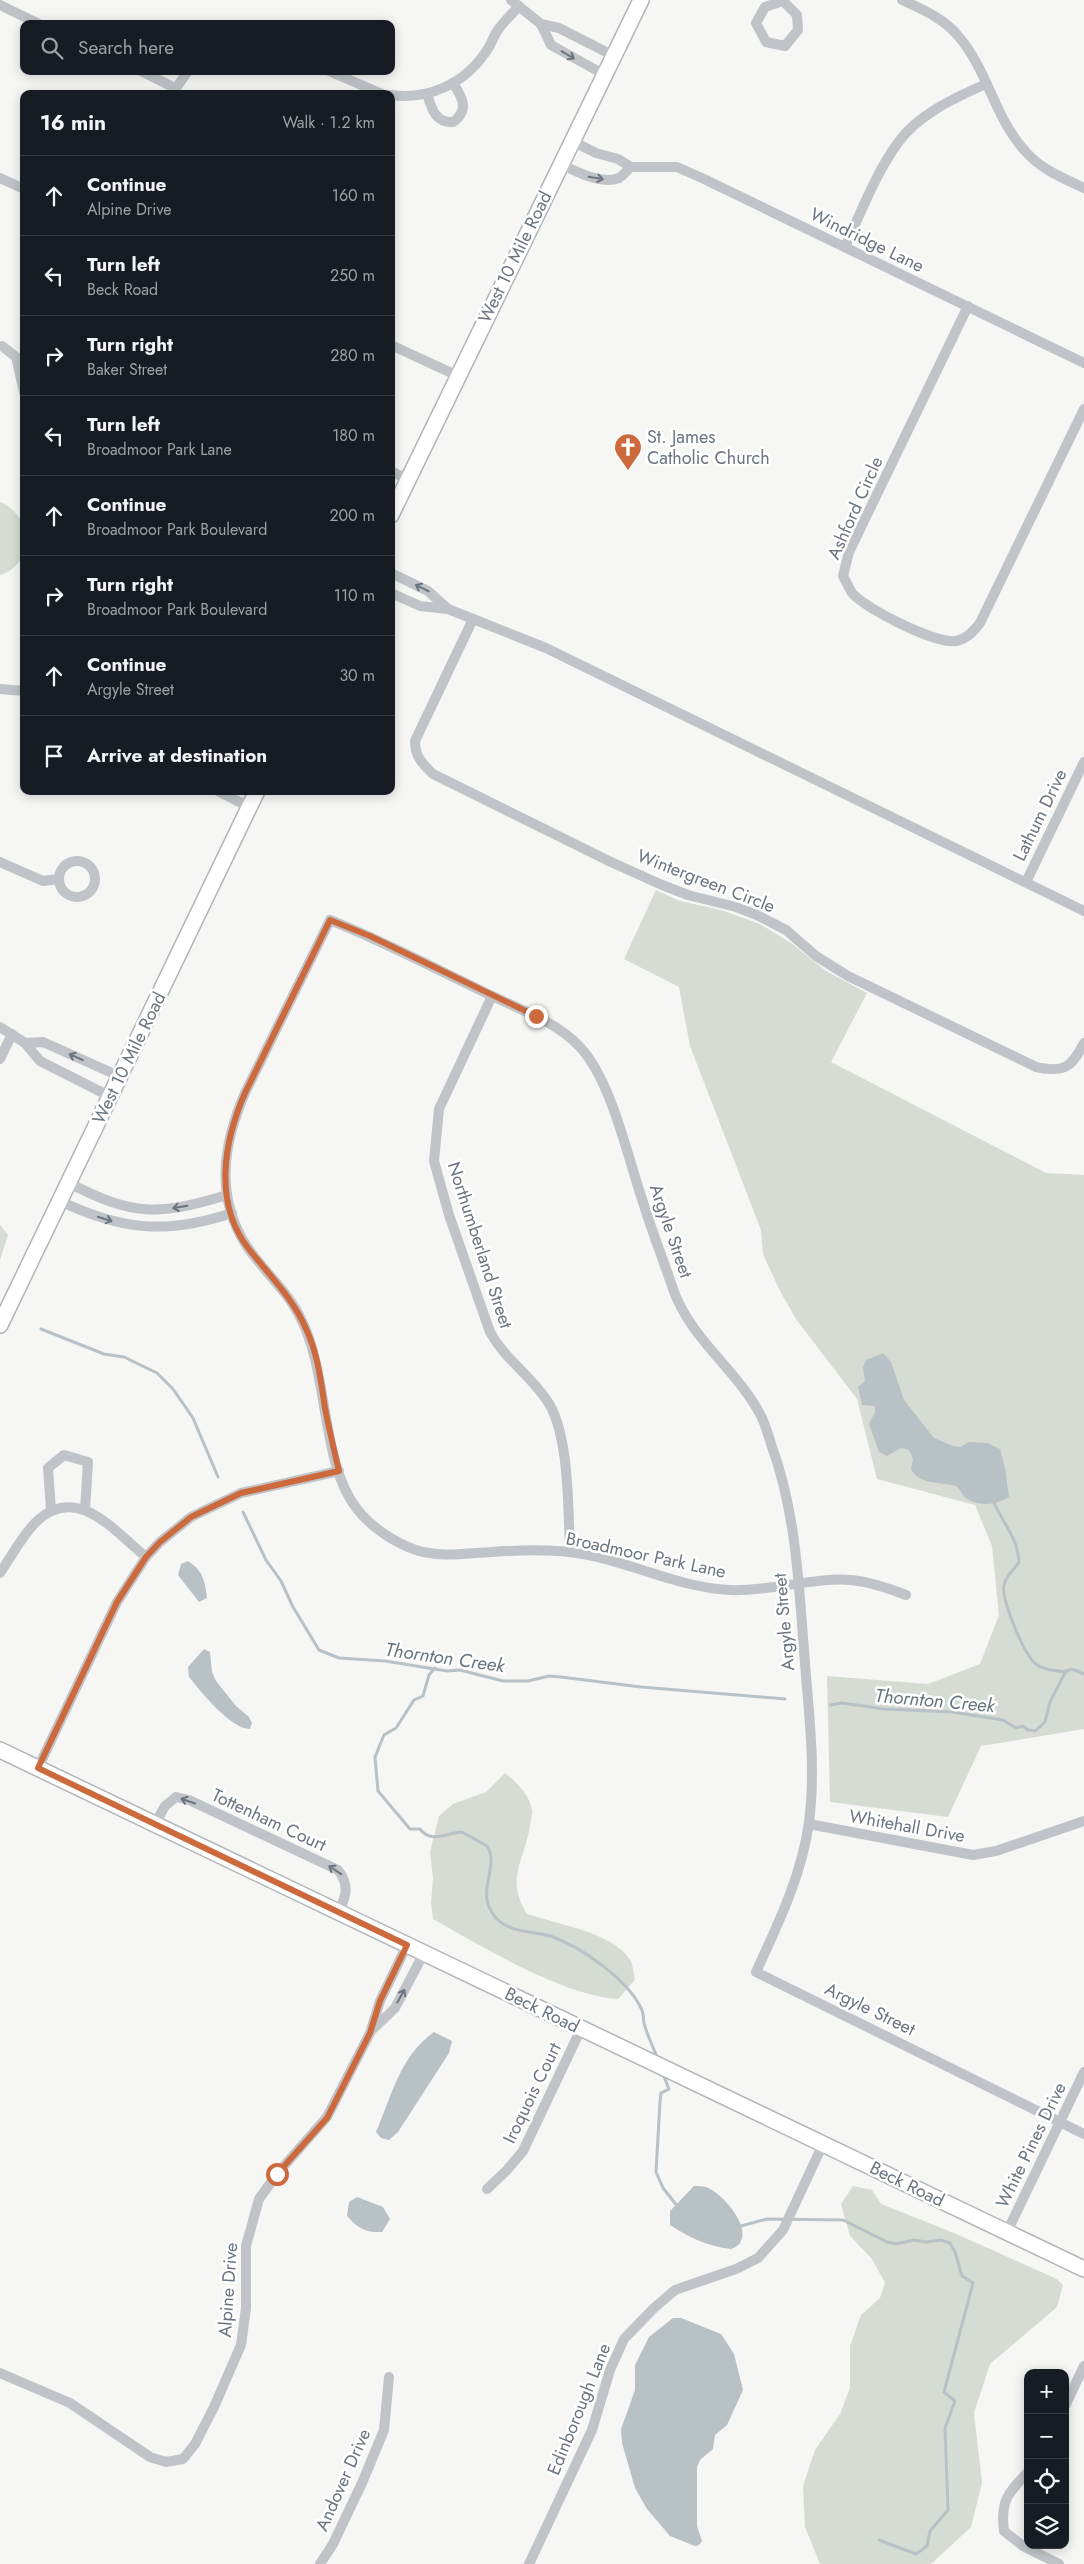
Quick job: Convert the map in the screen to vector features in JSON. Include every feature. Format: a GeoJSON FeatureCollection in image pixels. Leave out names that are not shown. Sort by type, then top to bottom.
{"type":"FeatureCollection","features":[{"type":"Feature","properties":{"kind":"main road","name":"West 10 Mile Road"},"geometry":{"type":"LineString","coordinates":[[395,507],[641,0]]}},
{"type":"Feature","properties":{"kind":"main road","name":"West 10 Mile Road"},"geometry":{"type":"LineString","coordinates":[[0,1325],[121,1077],[255,795]]}},
{"type":"Feature","properties":{"kind":"main road","name":"Beck Road"},"geometry":{"type":"LineString","coordinates":[[0,1750],[1084,2269]]}},
{"type":"Feature","properties":{"kind":"street"},"geometry":{"type":"LineString","coordinates":[[784,0],[797,15],[798,30],[785,46],[766,42],[756,23],[765,7],[784,0]]}},
{"type":"Feature","properties":{"kind":"street"},"geometry":{"type":"LineString","coordinates":[[902,0],[944,22],[960,37],[1004,122],[1026,153],[1042,167],[1084,188]]}},
{"type":"Feature","properties":{"kind":"street"},"geometry":{"type":"LineString","coordinates":[[395,95],[427,94],[453,83],[480,60],[515,3],[541,24],[551,44],[605,75]]}},
{"type":"Feature","properties":{"kind":"street"},"geometry":{"type":"LineString","coordinates":[[0,5],[31,20]]}},
{"type":"Feature","properties":{"kind":"street"},"geometry":{"type":"LineString","coordinates":[[541,24],[559,28],[614,56]]}},
{"type":"Feature","properties":{"kind":"street"},"geometry":{"type":"LineString","coordinates":[[147,75],[171,90]]}},
{"type":"Feature","properties":{"kind":"street"},"geometry":{"type":"LineString","coordinates":[[174,90],[185,75]]}},
{"type":"Feature","properties":{"kind":"street"},"geometry":{"type":"LineString","coordinates":[[338,75],[373,90]]}},
{"type":"Feature","properties":{"kind":"street"},"geometry":{"type":"LineString","coordinates":[[427,94],[435,116],[446,122],[453,122],[461,114],[464,106],[453,83]]}},
{"type":"Feature","properties":{"kind":"street"},"geometry":{"type":"LineString","coordinates":[[845,247],[880,173],[898,142],[942,105],[986,84]]}},
{"type":"Feature","properties":{"kind":"street","name":"Windridge Lane"},"geometry":{"type":"LineString","coordinates":[[572,141],[596,153],[618,159],[630,167],[677,167],[1084,363]]}},
{"type":"Feature","properties":{"kind":"street","name":"Windridge Lane"},"geometry":{"type":"LineString","coordinates":[[560,164],[585,176],[606,179],[619,178],[630,167]]}},
{"type":"Feature","properties":{"kind":"street"},"geometry":{"type":"LineString","coordinates":[[0,178],[20,186]]}},
{"type":"Feature","properties":{"kind":"street","name":"Ashford Circle"},"geometry":{"type":"LineString","coordinates":[[968,306],[849,552],[843,576],[852,593],[878,612],[940,640],[957,641],[972,634],[980,622],[1084,410]]}},
{"type":"Feature","properties":{"kind":"street"},"geometry":{"type":"LineString","coordinates":[[1,345],[20,353]]}},
{"type":"Feature","properties":{"kind":"street"},"geometry":{"type":"LineString","coordinates":[[1,345],[16,358],[20,375]]}},
{"type":"Feature","properties":{"kind":"street"},"geometry":{"type":"LineString","coordinates":[[395,347],[458,376]]}},
{"type":"Feature","properties":{"kind":"street"},"geometry":{"type":"LineString","coordinates":[[395,473],[408,480]]}},
{"type":"Feature","properties":{"kind":"street"},"geometry":{"type":"LineString","coordinates":[[395,575],[428,591],[448,609]]}},
{"type":"Feature","properties":{"kind":"street"},"geometry":{"type":"LineString","coordinates":[[395,595],[420,606],[448,609],[546,648],[1084,911]]}},
{"type":"Feature","properties":{"kind":"street","name":"Wintergreen Circle"},"geometry":{"type":"LineString","coordinates":[[473,618],[415,741],[415,752],[421,763],[433,774],[662,885],[688,895],[736,907],[757,915],[786,930],[816,956],[848,976],[1036,1067],[1052,1070],[1066,1068],[1076,1058],[1084,1043]]}},
{"type":"Feature","properties":{"kind":"street"},"geometry":{"type":"LineString","coordinates":[[0,689],[20,691]]}},
{"type":"Feature","properties":{"kind":"street","name":"Lathum Drive"},"geometry":{"type":"LineString","coordinates":[[1026,882],[1084,762]]}},
{"type":"Feature","properties":{"kind":"street"},"geometry":{"type":"LineString","coordinates":[[226,795],[249,807]]}},
{"type":"Feature","properties":{"kind":"street"},"geometry":{"type":"LineString","coordinates":[[0,862],[43,880],[59,880]]}},
{"type":"Feature","properties":{"kind":"street","name":"Argyle Street"},"geometry":{"type":"LineString","coordinates":[[227,1195],[224,1166],[235,1116],[330,920],[370,936],[536,1016],[560,1030],[579,1046],[593,1065],[622,1134],[675,1293],[706,1345],[731,1372],[760,1415],[780,1467],[792,1521],[813,1778],[809,1824],[790,1895],[756,1972],[1084,2134]]}},
{"type":"Feature","properties":{"kind":"street","name":"Northumberland Street"},"geometry":{"type":"LineString","coordinates":[[492,996],[439,1109],[434,1161],[449,1215],[490,1332],[499,1350],[524,1371],[548,1400],[556,1420],[563,1451],[570,1552]]}},
{"type":"Feature","properties":{"kind":"street"},"geometry":{"type":"LineString","coordinates":[[0,1027],[24,1043],[40,1061],[111,1097]]}},
{"type":"Feature","properties":{"kind":"street"},"geometry":{"type":"LineString","coordinates":[[0,1059],[12,1034]]}},
{"type":"Feature","properties":{"kind":"street"},"geometry":{"type":"LineString","coordinates":[[24,1043],[43,1042],[121,1077]]}},
{"type":"Feature","properties":{"kind":"street"},"geometry":{"type":"LineString","coordinates":[[69,1183],[112,1203],[136,1210],[161,1210],[187,1206],[227,1195]]}},
{"type":"Feature","properties":{"kind":"street","name":"Broadmoor Park Lane"},"geometry":{"type":"LineString","coordinates":[[227,1195],[232,1213],[246,1246],[286,1294],[308,1332],[320,1376],[339,1471],[344,1487],[357,1510],[397,1542],[417,1550],[460,1555],[491,1552],[570,1552],[700,1587],[732,1590],[848,1580],[883,1586],[906,1595]]}},
{"type":"Feature","properties":{"kind":"street"},"geometry":{"type":"LineString","coordinates":[[60,1200],[105,1220],[134,1226],[156,1227],[195,1223],[232,1213]]}},
{"type":"Feature","properties":{"kind":"street"},"geometry":{"type":"LineString","coordinates":[[134,1226],[136,1210]]}},
{"type":"Feature","properties":{"kind":"street"},"geometry":{"type":"LineString","coordinates":[[51,1510],[48,1468],[64,1455],[88,1462],[85,1510]]}},
{"type":"Feature","properties":{"kind":"street"},"geometry":{"type":"LineString","coordinates":[[38,1768],[117,1602],[146,1557],[160,1542],[191,1517],[219,1502],[270,1485],[339,1471]]}},
{"type":"Feature","properties":{"kind":"street"},"geometry":{"type":"LineString","coordinates":[[0,1573],[34,1524],[51,1510],[64,1507],[91,1512],[146,1557]]}},
{"type":"Feature","properties":{"kind":"street","name":"Tottenham Court"},"geometry":{"type":"LineString","coordinates":[[155,1824],[165,1806],[176,1797],[189,1800],[338,1870],[343,1877],[347,1892],[339,1912]]}},
{"type":"Feature","properties":{"kind":"street","name":"Whitehall Drive"},"geometry":{"type":"LineString","coordinates":[[809,1824],[973,1855],[996,1851],[1084,1821]]}},
{"type":"Feature","properties":{"kind":"street","name":"Alpine Drive"},"geometry":{"type":"LineString","coordinates":[[0,2372],[70,2403],[150,2456],[166,2462],[184,2459],[195,2444],[214,2408],[241,2345],[246,2308],[246,2246],[259,2199],[277,2174],[322,2125],[370,2033],[380,2001],[407,1945]]}},
{"type":"Feature","properties":{"kind":"street"},"geometry":{"type":"LineString","coordinates":[[370,2033],[395,2008],[424,1953]]}},
{"type":"Feature","properties":{"kind":"street","name":"Iroquois Court"},"geometry":{"type":"LineString","coordinates":[[486,2189],[508,2170],[523,2151],[581,2029]]}},
{"type":"Feature","properties":{"kind":"street","name":"White Pines Drive"},"geometry":{"type":"LineString","coordinates":[[1007,2232],[1084,2072]]}},
{"type":"Feature","properties":{"kind":"street","name":"Edinborough Lane"},"geometry":{"type":"LineString","coordinates":[[528,2564],[592,2430],[610,2370],[624,2339],[654,2308],[675,2290],[736,2269],[758,2258],[783,2230],[823,2144]]}},
{"type":"Feature","properties":{"kind":"street"},"geometry":{"type":"LineString","coordinates":[[1069,2398],[1084,2366]]}},
{"type":"Feature","properties":{"kind":"street","name":"Andover Drive"},"geometry":{"type":"LineString","coordinates":[[320,2564],[350,2509],[384,2430],[390,2377]]}},
{"type":"Feature","properties":{"kind":"street"},"geometry":{"type":"LineString","coordinates":[[1024,2476],[1008,2494],[1002,2511],[1004,2530],[1023,2546],[1059,2564]]}},
{"type":"Feature","properties":{"kind":"shaded area"},"geometry":{"type":"Polygon","coordinates":[[[0,502],[11,508],[20,519],[20,561],[12,569],[0,575],[0,502]]]}},
{"type":"Feature","properties":{"kind":"shaded area"},"geometry":{"type":"Polygon","coordinates":[[[656,890],[680,901],[721,910],[760,924],[791,943],[826,971],[867,993],[831,1062],[1046,1173],[1084,1175],[1084,1729],[981,1746],[948,1817],[830,1802],[827,1676],[928,1684],[980,1664],[999,1615],[992,1546],[975,1505],[877,1479],[857,1399],[796,1319],[780,1291],[763,1254],[761,1230],[690,1046],[679,987],[624,959],[656,890]]]}},
{"type":"Feature","properties":{"kind":"shaded area"},"geometry":{"type":"Polygon","coordinates":[[[0,1225],[8,1235],[0,1260],[0,1225]]]}},
{"type":"Feature","properties":{"kind":"shaded area"},"geometry":{"type":"Polygon","coordinates":[[[883,1353],[891,1362],[904,1400],[934,1438],[953,1446],[960,1447],[969,1442],[987,1443],[1000,1449],[1009,1497],[988,1504],[976,1503],[964,1497],[956,1486],[919,1478],[911,1469],[913,1459],[909,1450],[901,1448],[887,1456],[879,1452],[869,1424],[875,1412],[875,1406],[862,1405],[858,1387],[865,1381],[863,1367],[866,1360],[883,1353]]]}},
{"type":"Feature","properties":{"kind":"shaded area"},"geometry":{"type":"Polygon","coordinates":[[[188,1561],[197,1569],[204,1581],[207,1598],[199,1602],[178,1575],[181,1564],[188,1561]]]}},
{"type":"Feature","properties":{"kind":"shaded area"},"geometry":{"type":"Polygon","coordinates":[[[204,1649],[210,1652],[212,1672],[216,1681],[236,1706],[249,1717],[252,1723],[250,1729],[234,1723],[226,1717],[189,1677],[188,1667],[204,1649]]]}},
{"type":"Feature","properties":{"kind":"shaded area"},"geometry":{"type":"Polygon","coordinates":[[[505,1773],[518,1785],[531,1804],[530,1826],[517,1880],[517,1890],[527,1914],[596,1935],[620,1949],[630,1960],[635,1980],[618,1999],[597,1996],[548,1979],[498,1955],[433,1919],[431,1903],[433,1878],[430,1852],[439,1816],[453,1804],[486,1792],[505,1773]]]}},
{"type":"Feature","properties":{"kind":"shaded area"},"geometry":{"type":"Polygon","coordinates":[[[434,2032],[452,2041],[449,2053],[398,2132],[389,2140],[381,2138],[376,2132],[398,2077],[413,2053],[434,2032]]]}},
{"type":"Feature","properties":{"kind":"shaded area"},"geometry":{"type":"Polygon","coordinates":[[[694,2186],[712,2190],[727,2202],[733,2210],[742,2228],[743,2236],[738,2246],[731,2249],[706,2244],[670,2225],[670,2211],[694,2186]]]}},
{"type":"Feature","properties":{"kind":"shaded area"},"geometry":{"type":"Polygon","coordinates":[[[853,2186],[872,2190],[881,2204],[954,2233],[1057,2279],[1063,2285],[1057,2307],[990,2364],[974,2413],[982,2483],[971,2527],[931,2564],[820,2564],[805,2527],[803,2486],[815,2450],[840,2414],[850,2388],[850,2346],[861,2315],[880,2298],[885,2283],[872,2259],[850,2236],[841,2204],[853,2186]]]}},
{"type":"Feature","properties":{"kind":"shaded area"},"geometry":{"type":"Polygon","coordinates":[[[357,2197],[383,2207],[390,2219],[382,2232],[372,2232],[363,2229],[347,2216],[349,2202],[357,2197]]]}},
{"type":"Feature","properties":{"kind":"shaded area"},"geometry":{"type":"Polygon","coordinates":[[[673,2318],[681,2318],[721,2334],[734,2354],[743,2390],[727,2425],[715,2435],[713,2449],[700,2460],[697,2467],[697,2526],[702,2541],[699,2545],[695,2546],[670,2536],[647,2509],[635,2488],[622,2443],[621,2429],[635,2390],[635,2365],[649,2337],[673,2318]]]}},
{"type":"Feature","properties":{"kind":"waterway","name":"Thornton Creek"},"geometry":{"type":"LineString","coordinates":[[41,1329],[104,1354],[124,1357],[157,1373],[173,1389],[193,1418],[218,1477]]}},
{"type":"Feature","properties":{"kind":"waterway"},"geometry":{"type":"LineString","coordinates":[[994,1503],[1013,1538],[1018,1554],[1019,1562],[1008,1575],[1004,1585],[1006,1602],[1014,1626],[1031,1659],[1036,1664],[1046,1669],[1066,1672]]}},
{"type":"Feature","properties":{"kind":"waterway","name":"Thornton Creek"},"geometry":{"type":"LineString","coordinates":[[243,1512],[266,1560],[281,1581],[293,1607],[319,1650],[339,1658],[385,1661],[447,1671],[460,1670],[503,1681],[528,1681],[549,1676],[641,1687],[785,1699]]}},
{"type":"Feature","properties":{"kind":"waterway"},"geometry":{"type":"LineString","coordinates":[[435,1668],[429,1675],[423,1696],[414,1700],[396,1728],[384,1735],[375,1757],[378,1791],[410,1829],[420,1829],[429,1836],[434,1837],[462,1832],[487,1846],[491,1862],[487,1899],[496,1918],[514,1929],[550,1936],[575,1947],[614,1975],[625,1986],[641,2008],[644,2023],[658,2059]]}},
{"type":"Feature","properties":{"kind":"waterway","name":"Thornton Creek"},"geometry":{"type":"LineString","coordinates":[[830,1705],[842,1703],[885,1709],[952,1712],[1003,1720],[1016,1728],[1023,1726],[1028,1730],[1035,1731],[1045,1722],[1050,1702],[1066,1671],[1072,1669],[1084,1674]]}},
{"type":"Feature","properties":{"kind":"waterway"},"geometry":{"type":"LineString","coordinates":[[663,2074],[669,2089],[661,2093],[656,2172],[663,2188],[678,2207]]}},
{"type":"Feature","properties":{"kind":"waterway"},"geometry":{"type":"LineString","coordinates":[[737,2227],[767,2219],[843,2220],[887,2242],[896,2244],[914,2240],[926,2242],[941,2240],[950,2243],[955,2252],[962,2276],[973,2283],[944,2392],[955,2401],[945,2428],[948,2510],[930,2531],[927,2546],[916,2554],[879,2540]]}},
{"type":"Feature","properties":{"kind":"place","name":"St. James Catholic Church"},"geometry":{"type":"Point","coordinates":[628,471]}},
{"type":"Feature","properties":{"kind":"route"},"geometry":{"type":"LineString","coordinates":[[277,2174],[327,2118],[370,2033],[380,2001],[407,1945],[38,1768],[117,1602],[146,1557],[160,1542],[191,1517],[241,1493],[339,1471],[332,1444],[320,1376],[308,1332],[300,1315],[286,1294],[246,1246],[236,1226],[227,1195],[224,1166],[235,1116],[318,941],[330,920],[370,936],[536,1016]]}}]}
